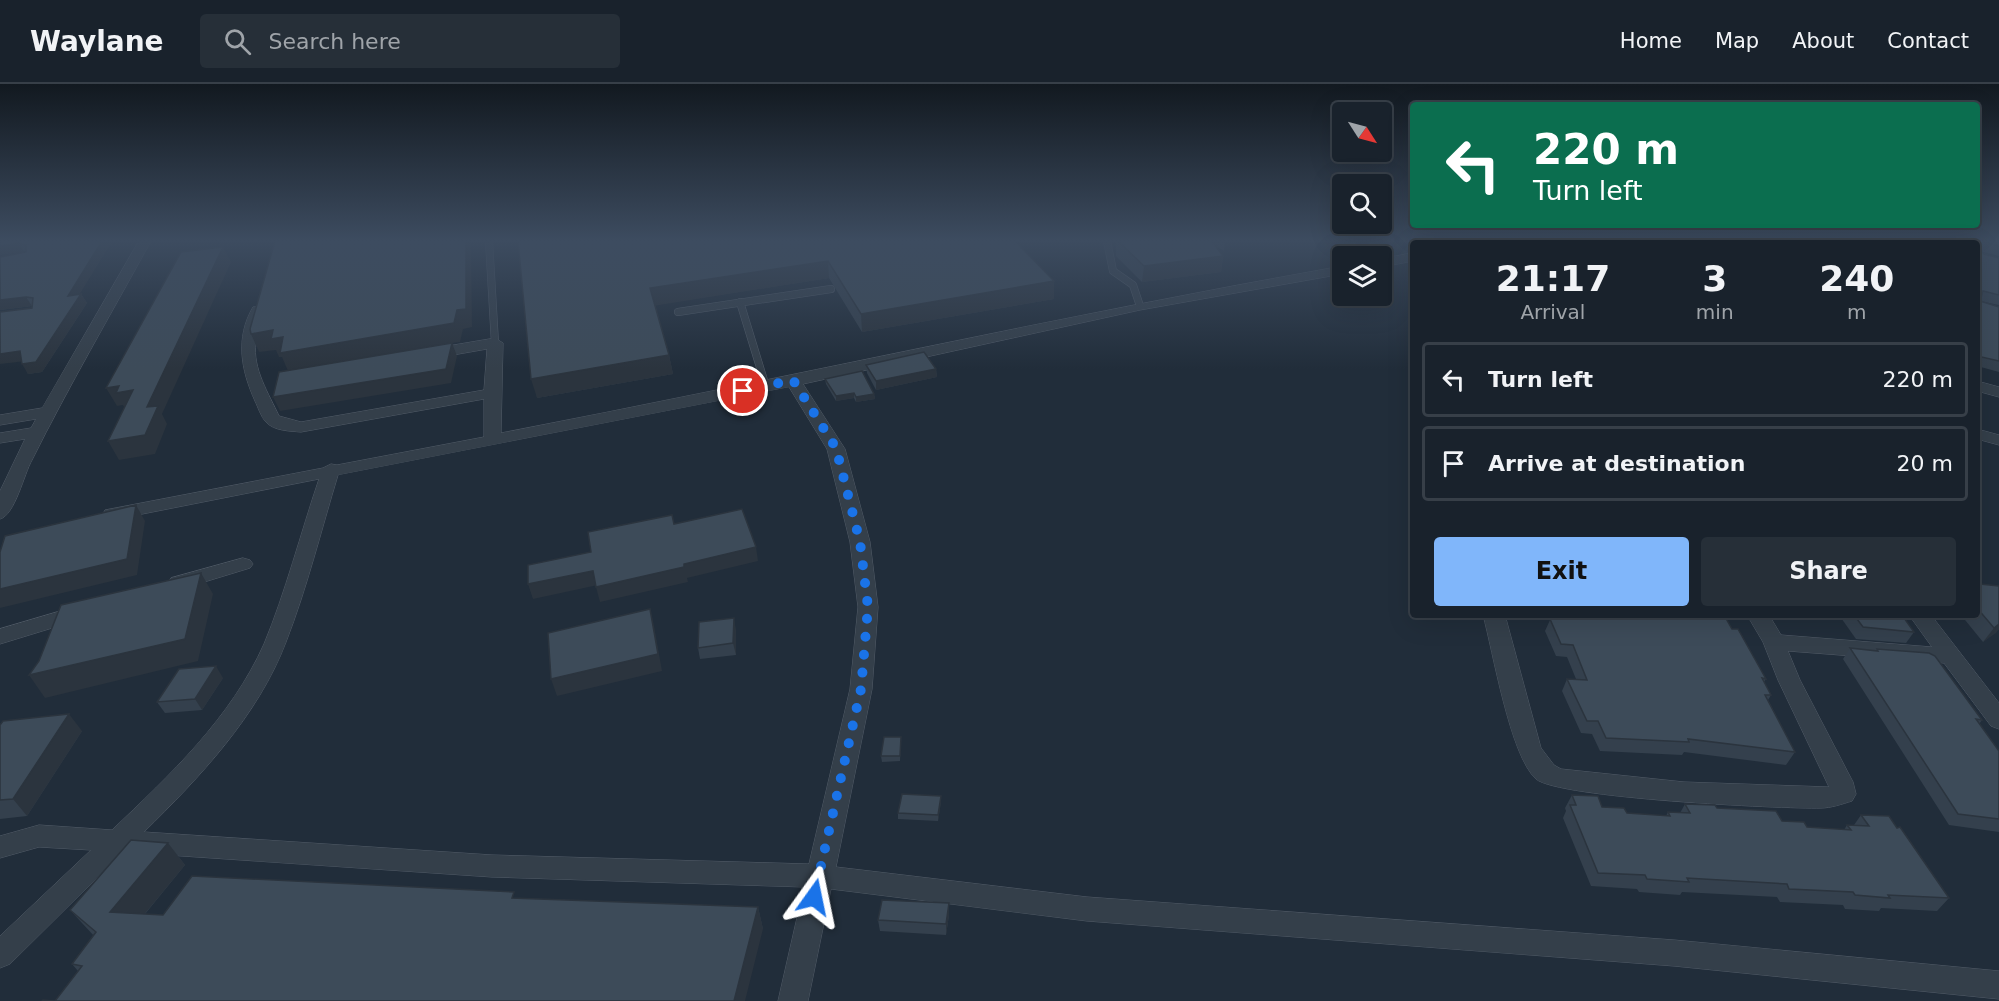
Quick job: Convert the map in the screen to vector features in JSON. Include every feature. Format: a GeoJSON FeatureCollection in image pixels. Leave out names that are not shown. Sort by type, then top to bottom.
{"type":"FeatureCollection","features":[{"type":"Feature","properties":{"kind":"street"},"geometry":{"type":"LineString","coordinates":[[0,513],[37,432],[121,284]]}},
{"type":"Feature","properties":{"kind":"street"},"geometry":{"type":"LineString","coordinates":[[96,517],[331,469],[766,387],[1140,306],[1265,284]]}},
{"type":"Feature","properties":{"kind":"street"},"geometry":{"type":"LineString","coordinates":[[262,294],[248,347],[262,383],[272,420],[284,425],[301,427],[492,393]]}},
{"type":"Feature","properties":{"kind":"street"},"geometry":{"type":"LineString","coordinates":[[416,357],[495,343],[492,393],[493,440]]}},
{"type":"Feature","properties":{"kind":"street"},"geometry":{"type":"LineString","coordinates":[[793,380],[836,448],[860,542],[868,607],[861,689],[818,876],[793,1001]]}},
{"type":"Feature","properties":{"kind":"street"},"geometry":{"type":"LineString","coordinates":[[1980,387],[1999,392]]}},
{"type":"Feature","properties":{"kind":"street"},"geometry":{"type":"LineString","coordinates":[[0,420],[48,412]]}},
{"type":"Feature","properties":{"kind":"street"},"geometry":{"type":"LineString","coordinates":[[1980,435],[1997,439],[1999,421]]}},
{"type":"Feature","properties":{"kind":"street"},"geometry":{"type":"LineString","coordinates":[[0,438],[37,432]]}},
{"type":"Feature","properties":{"kind":"street"},"geometry":{"type":"LineString","coordinates":[[0,955],[186,774],[258,679],[274,643],[331,469]]}},
{"type":"Feature","properties":{"kind":"street"},"geometry":{"type":"LineString","coordinates":[[154,591],[243,564]]}},
{"type":"Feature","properties":{"kind":"street"},"geometry":{"type":"LineString","coordinates":[[0,637],[99,607]]}},
{"type":"Feature","properties":{"kind":"street"},"geometry":{"type":"LineString","coordinates":[[1495,618],[1530,750],[1545,772],[1558,778],[1684,792],[1823,798],[1843,794],[1841,782],[1789,680],[1774,642],[1760,618]]}},
{"type":"Feature","properties":{"kind":"street"},"geometry":{"type":"LineString","coordinates":[[1922,618],[1999,720]]}},
{"type":"Feature","properties":{"kind":"street"},"geometry":{"type":"LineString","coordinates":[[1774,642],[1950,656]]}},
{"type":"Feature","properties":{"kind":"street"},"geometry":{"type":"LineString","coordinates":[[0,847],[39,836],[119,839],[492,866],[818,876],[1088,909],[1674,953],[1999,985]]}},
{"type":"Feature","properties":{"kind":"lane"},"geometry":{"type":"LineString","coordinates":[[492,284],[495,343]]}},
{"type":"Feature","properties":{"kind":"lane"},"geometry":{"type":"LineString","coordinates":[[1131,284],[1140,306]]}},
{"type":"Feature","properties":{"kind":"lane"},"geometry":{"type":"LineString","coordinates":[[678,312],[831,289]]}},
{"type":"Feature","properties":{"kind":"lane"},"geometry":{"type":"LineString","coordinates":[[740,302],[766,387]]}},
{"type":"Feature","properties":{"kind":"building"},"geometry":{"type":"Polygon","coordinates":[[[0,284],[76,284],[68,296],[81,294],[36,362],[22,364],[20,351],[0,354],[0,312],[32,308],[33,298],[0,300],[0,284]]]}},
{"type":"Feature","properties":{"kind":"building"},"geometry":{"type":"Polygon","coordinates":[[[163,284],[206,284],[147,407],[158,406],[145,435],[108,441],[133,390],[116,393],[119,386],[106,388],[163,284]]]}},
{"type":"Feature","properties":{"kind":"building"},"geometry":{"type":"Polygon","coordinates":[[[263,284],[466,284],[466,309],[457,310],[454,323],[280,353],[283,337],[271,339],[273,330],[251,334],[250,329],[263,284]]]}},
{"type":"Feature","properties":{"kind":"building"},"geometry":{"type":"Polygon","coordinates":[[[522,284],[678,284],[650,288],[669,355],[531,379],[522,284]]]}},
{"type":"Feature","properties":{"kind":"building"},"geometry":{"type":"Polygon","coordinates":[[[842,284],[1038,284],[861,314],[842,284]]]}},
{"type":"Feature","properties":{"kind":"building"},"geometry":{"type":"Polygon","coordinates":[[[1980,284],[1999,284],[1999,295],[1983,291],[1980,301],[1980,284]]]}},
{"type":"Feature","properties":{"kind":"building"},"geometry":{"type":"Polygon","coordinates":[[[1980,301],[1999,307],[1999,361],[1980,357],[1980,301]]]}},
{"type":"Feature","properties":{"kind":"building"},"geometry":{"type":"Polygon","coordinates":[[[452,343],[446,369],[273,397],[279,372],[452,343]]]}},
{"type":"Feature","properties":{"kind":"building"},"geometry":{"type":"Polygon","coordinates":[[[924,352],[936,369],[876,381],[866,365],[924,352]]]}},
{"type":"Feature","properties":{"kind":"building"},"geometry":{"type":"Polygon","coordinates":[[[862,371],[874,394],[856,397],[854,393],[836,396],[825,379],[862,371]]]}},
{"type":"Feature","properties":{"kind":"building"},"geometry":{"type":"Polygon","coordinates":[[[136,505],[127,559],[0,589],[0,552],[5,536],[136,505]]]}},
{"type":"Feature","properties":{"kind":"building"},"geometry":{"type":"Polygon","coordinates":[[[742,509],[756,547],[684,564],[684,567],[596,587],[593,571],[528,584],[528,565],[591,552],[588,532],[672,515],[674,524],[742,509]]]}},
{"type":"Feature","properties":{"kind":"building"},"geometry":{"type":"Polygon","coordinates":[[[201,573],[185,639],[29,675],[39,661],[61,605],[201,573]]]}},
{"type":"Feature","properties":{"kind":"building"},"geometry":{"type":"Polygon","coordinates":[[[1980,584],[1999,586],[1999,624],[1994,628],[1980,612],[1980,584]]]}},
{"type":"Feature","properties":{"kind":"building"},"geometry":{"type":"Polygon","coordinates":[[[650,609],[658,654],[551,679],[548,633],[650,609]]]}},
{"type":"Feature","properties":{"kind":"building"},"geometry":{"type":"Polygon","coordinates":[[[734,618],[733,643],[698,648],[699,622],[734,618]]]}},
{"type":"Feature","properties":{"kind":"building"},"geometry":{"type":"Polygon","coordinates":[[[1726,618],[1732,629],[1738,629],[1766,679],[1762,678],[1771,695],[1765,695],[1795,752],[1688,739],[1689,742],[1606,738],[1598,721],[1587,721],[1567,679],[1587,680],[1573,645],[1561,644],[1550,619],[1726,618]]]}},
{"type":"Feature","properties":{"kind":"building"},"geometry":{"type":"Polygon","coordinates":[[[1856,618],[1904,618],[1914,632],[1863,627],[1856,618]]]}},
{"type":"Feature","properties":{"kind":"building"},"geometry":{"type":"Polygon","coordinates":[[[1850,648],[1929,653],[1935,656],[1982,720],[1976,719],[1999,751],[1999,819],[1958,814],[1850,648]]]}},
{"type":"Feature","properties":{"kind":"building"},"geometry":{"type":"Polygon","coordinates":[[[216,666],[195,699],[157,702],[179,669],[216,666]]]}},
{"type":"Feature","properties":{"kind":"building"},"geometry":{"type":"Polygon","coordinates":[[[69,714],[13,799],[0,800],[0,725],[3,721],[69,714]]]}},
{"type":"Feature","properties":{"kind":"building"},"geometry":{"type":"Polygon","coordinates":[[[884,737],[901,737],[900,756],[881,756],[884,737]]]}},
{"type":"Feature","properties":{"kind":"building"},"geometry":{"type":"Polygon","coordinates":[[[902,794],[941,796],[938,815],[898,813],[902,794]]]}},
{"type":"Feature","properties":{"kind":"building"},"geometry":{"type":"Polygon","coordinates":[[[1572,795],[1598,796],[1602,807],[1624,808],[1627,813],[1670,816],[1668,812],[1690,813],[1685,804],[1715,805],[1717,808],[1776,811],[1782,821],[1804,822],[1807,827],[1851,830],[1847,825],[1869,826],[1861,815],[1889,816],[1897,828],[1900,827],[1949,898],[1888,895],[1890,898],[1855,895],[1853,892],[1789,889],[1787,884],[1687,878],[1689,882],[1647,879],[1645,875],[1598,873],[1570,805],[1576,805],[1572,795]]]}},
{"type":"Feature","properties":{"kind":"building"},"geometry":{"type":"Polygon","coordinates":[[[131,840],[168,843],[110,912],[163,915],[192,876],[514,892],[512,898],[758,907],[734,1001],[55,1001],[82,966],[72,964],[96,932],[70,910],[131,840]]]}},
{"type":"Feature","properties":{"kind":"building"},"geometry":{"type":"Polygon","coordinates":[[[882,900],[949,903],[946,924],[878,920],[882,900]]]}},
{"type":"Feature","properties":{"kind":"route"},"geometry":{"type":"LineString","coordinates":[[743,391],[793,380],[836,448],[860,542],[868,607],[861,689],[814,897]]}}]}
